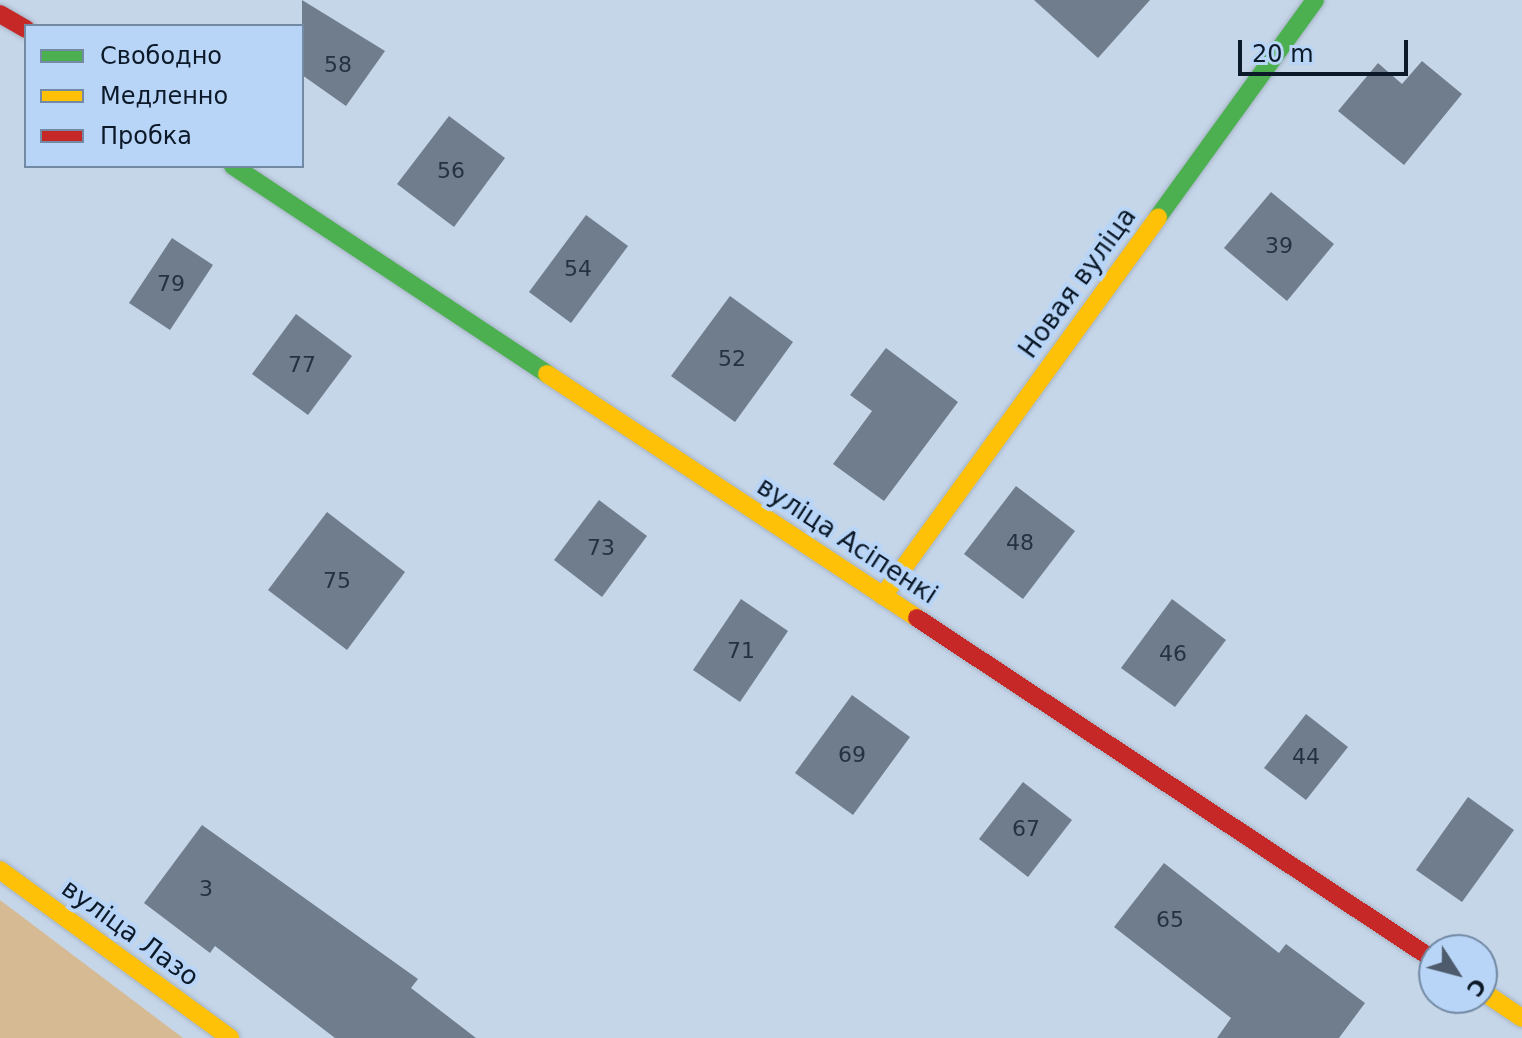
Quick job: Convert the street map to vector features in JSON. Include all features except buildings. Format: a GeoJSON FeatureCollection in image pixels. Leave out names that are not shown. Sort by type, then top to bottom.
{"type":"FeatureCollection","features":[{"type":"Feature","properties":{"kind":"street","name":"Новая вуліца"},"geometry":{"type":"LineString","coordinates":[[883,596],[1315,0]]}},
{"type":"Feature","properties":{"kind":"street"},"geometry":{"type":"LineString","coordinates":[[0,14],[24,28]]}},
{"type":"Feature","properties":{"kind":"street","name":"вуліца Асіпенкі"},"geometry":{"type":"LineString","coordinates":[[236,168],[1418,949]]}},
{"type":"Feature","properties":{"kind":"street","name":"вуліца Лазо"},"geometry":{"type":"LineString","coordinates":[[0,870],[230,1038]]}},
{"type":"Feature","properties":{"kind":"street"},"geometry":{"type":"LineString","coordinates":[[1498,1002],[1522,1018]]}},
{"type":"Feature","properties":{"kind":"shaded area"},"geometry":{"type":"Polygon","coordinates":[[[0,900],[183,1038],[0,1038],[0,900]]]}},
{"type":"Feature","properties":{"kind":"traffic: fast"},"geometry":{"type":"LineString","coordinates":[[1158,217],[1315,0]]}},
{"type":"Feature","properties":{"kind":"traffic: fast"},"geometry":{"type":"LineString","coordinates":[[236,168],[547,374]]}},
{"type":"Feature","properties":{"kind":"traffic: slow"},"geometry":{"type":"LineString","coordinates":[[883,596],[1158,217]]}},
{"type":"Feature","properties":{"kind":"traffic: slow"},"geometry":{"type":"LineString","coordinates":[[547,374],[917,618]]}},
{"type":"Feature","properties":{"kind":"traffic: slow"},"geometry":{"type":"LineString","coordinates":[[0,870],[230,1038]]}},
{"type":"Feature","properties":{"kind":"traffic: slow"},"geometry":{"type":"LineString","coordinates":[[1498,1002],[1522,1018]]}},
{"type":"Feature","properties":{"kind":"traffic: jam"},"geometry":{"type":"LineString","coordinates":[[0,14],[24,28]]}},
{"type":"Feature","properties":{"kind":"traffic: jam"},"geometry":{"type":"LineString","coordinates":[[917,618],[1418,949]]}}]}
